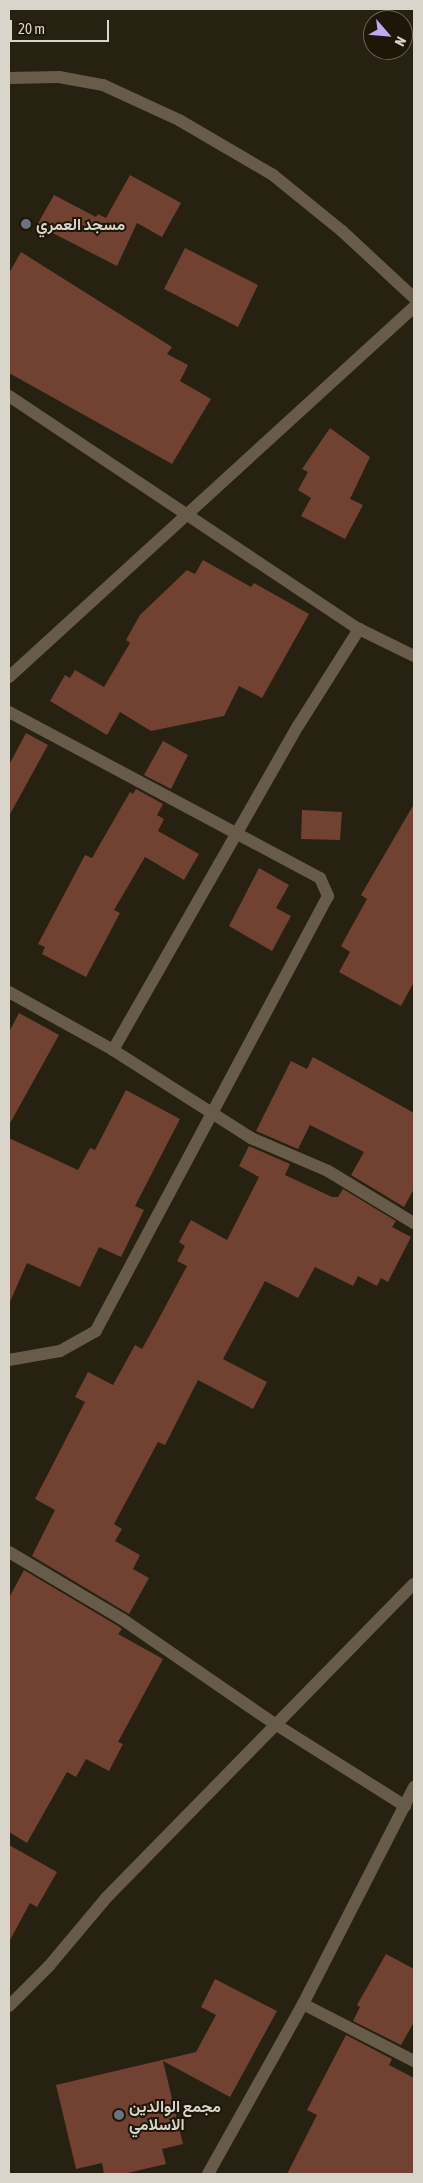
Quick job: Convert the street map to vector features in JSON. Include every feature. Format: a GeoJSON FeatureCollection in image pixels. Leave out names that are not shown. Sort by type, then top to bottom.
{"type":"FeatureCollection","features":[{"type":"Feature","properties":{"kind":"street"},"geometry":{"type":"LineString","coordinates":[[10,79],[59,77],[103,85],[179,120],[273,175],[342,231],[414,298]]}},
{"type":"Feature","properties":{"kind":"street"},"geometry":{"type":"LineString","coordinates":[[9,677],[414,307]]}},
{"type":"Feature","properties":{"kind":"street"},"geometry":{"type":"LineString","coordinates":[[9,396],[44,416],[186,515],[358,629],[414,656]]}},
{"type":"Feature","properties":{"kind":"street"},"geometry":{"type":"LineString","coordinates":[[113,1050],[237,833],[358,629]]}},
{"type":"Feature","properties":{"kind":"street"},"geometry":{"type":"LineString","coordinates":[[9,712],[320,878],[328,896],[212,1110],[96,1331],[60,1351],[9,1360]]}},
{"type":"Feature","properties":{"kind":"street"},"geometry":{"type":"LineString","coordinates":[[9,992],[113,1050],[212,1110],[251,1138],[328,1171],[414,1223]]}},
{"type":"Feature","properties":{"kind":"street"},"geometry":{"type":"LineString","coordinates":[[9,1552],[122,1619],[274,1724],[406,1806]]}},
{"type":"Feature","properties":{"kind":"street"},"geometry":{"type":"LineString","coordinates":[[9,2006],[49,1966],[106,1898],[274,1724],[414,1584]]}},
{"type":"Feature","properties":{"kind":"street"},"geometry":{"type":"LineString","coordinates":[[208,2174],[304,2004],[414,1787]]}},
{"type":"Feature","properties":{"kind":"street"},"geometry":{"type":"LineString","coordinates":[[304,2004],[414,2061]]}},
{"type":"Feature","properties":{"kind":"building"},"geometry":{"type":"Polygon","coordinates":[[[130,175],[181,203],[162,237],[137,223],[117,266],[37,225],[54,195],[96,217],[98,214],[106,218],[130,175]]]}},
{"type":"Feature","properties":{"kind":"building"},"geometry":{"type":"Polygon","coordinates":[[[185,248],[258,285],[238,327],[164,289],[185,248]]]}},
{"type":"Feature","properties":{"kind":"building"},"geometry":{"type":"Polygon","coordinates":[[[21,252],[172,347],[167,354],[188,365],[180,381],[211,399],[172,464],[9,373],[9,273],[21,252]]]}},
{"type":"Feature","properties":{"kind":"building"},"geometry":{"type":"Polygon","coordinates":[[[330,428],[370,457],[350,499],[363,505],[345,539],[301,516],[311,498],[298,490],[308,472],[302,469],[330,428]]]}},
{"type":"Feature","properties":{"kind":"building"},"geometry":{"type":"Polygon","coordinates":[[[203,560],[251,587],[254,583],[309,614],[262,698],[239,686],[224,716],[151,731],[120,712],[107,735],[50,701],[65,675],[70,678],[75,670],[104,687],[130,643],[126,640],[140,615],[187,570],[195,574],[203,560]]]}},
{"type":"Feature","properties":{"kind":"building"},"geometry":{"type":"Polygon","coordinates":[[[26,733],[48,745],[9,816],[9,765],[26,733]]]}},
{"type":"Feature","properties":{"kind":"building"},"geometry":{"type":"Polygon","coordinates":[[[163,741],[188,755],[171,789],[144,775],[163,741]]]}},
{"type":"Feature","properties":{"kind":"building"},"geometry":{"type":"Polygon","coordinates":[[[136,789],[163,804],[157,815],[164,819],[158,831],[199,854],[184,880],[145,857],[114,910],[120,913],[86,977],[42,954],[45,947],[38,944],[85,855],[92,858],[130,792],[133,794],[136,789]]]}},
{"type":"Feature","properties":{"kind":"building"},"geometry":{"type":"Polygon","coordinates":[[[414,804],[414,982],[401,1006],[339,972],[350,952],[341,946],[367,899],[361,895],[414,804]]]}},
{"type":"Feature","properties":{"kind":"building"},"geometry":{"type":"Polygon","coordinates":[[[302,810],[342,812],[340,840],[301,839],[302,810]]]}},
{"type":"Feature","properties":{"kind":"building"},"geometry":{"type":"Polygon","coordinates":[[[259,868],[289,885],[276,908],[291,916],[272,951],[229,926],[259,868]]]}},
{"type":"Feature","properties":{"kind":"building"},"geometry":{"type":"Polygon","coordinates":[[[19,1013],[59,1035],[9,1125],[9,1032],[19,1013]]]}},
{"type":"Feature","properties":{"kind":"building"},"geometry":{"type":"Polygon","coordinates":[[[313,1057],[414,1113],[414,1189],[404,1207],[351,1175],[364,1152],[310,1125],[298,1149],[256,1131],[291,1061],[307,1069],[313,1057]]]}},
{"type":"Feature","properties":{"kind":"building"},"geometry":{"type":"Polygon","coordinates":[[[126,1090],[180,1119],[135,1206],[144,1210],[121,1257],[99,1247],[80,1287],[27,1263],[9,1304],[9,1138],[78,1170],[90,1148],[95,1150],[126,1090]]]}},
{"type":"Feature","properties":{"kind":"building"},"geometry":{"type":"Polygon","coordinates":[[[249,1146],[290,1164],[285,1175],[332,1197],[338,1197],[343,1189],[396,1221],[392,1227],[411,1237],[388,1282],[381,1278],[377,1286],[358,1276],[353,1286],[315,1267],[298,1298],[265,1281],[223,1359],[267,1382],[253,1409],[198,1380],[165,1445],[158,1442],[114,1524],[122,1529],[115,1541],[140,1555],[133,1569],[149,1578],[129,1614],[32,1556],[55,1510],[35,1499],[85,1402],[75,1397],[88,1372],[113,1385],[135,1345],[142,1349],[187,1266],[177,1261],[185,1246],[179,1242],[191,1220],[227,1240],[259,1177],[239,1166],[249,1146]]]}},
{"type":"Feature","properties":{"kind":"building"},"geometry":{"type":"Polygon","coordinates":[[[24,1570],[118,1626],[122,1629],[118,1634],[163,1659],[118,1742],[123,1744],[109,1771],[86,1759],[76,1777],[67,1772],[27,1843],[9,1832],[9,1598],[24,1570]]]}},
{"type":"Feature","properties":{"kind":"building"},"geometry":{"type":"Polygon","coordinates":[[[9,1845],[57,1872],[37,1907],[30,1903],[9,1942],[9,1845]]]}},
{"type":"Feature","properties":{"kind":"building"},"geometry":{"type":"Polygon","coordinates":[[[386,1954],[414,1969],[414,2022],[401,2045],[353,2021],[360,2007],[357,2005],[386,1954]]]}},
{"type":"Feature","properties":{"kind":"building"},"geometry":{"type":"Polygon","coordinates":[[[215,1979],[277,2011],[230,2097],[163,2061],[183,2144],[162,2149],[166,2164],[123,2174],[104,2174],[102,2163],[76,2169],[56,2085],[196,2052],[216,2015],[201,2007],[215,1979]]]}},
{"type":"Feature","properties":{"kind":"building"},"geometry":{"type":"Polygon","coordinates":[[[346,2035],[392,2059],[389,2065],[414,2078],[414,2174],[287,2174],[317,2115],[307,2110],[346,2035]]]}},
{"type":"Feature","properties":{"kind":"place","name":"مسجد العمري"},"geometry":{"type":"Point","coordinates":[26,224]}},
{"type":"Feature","properties":{"kind":"place","name":"مجمع الوالدين الاسلامي"},"geometry":{"type":"Point","coordinates":[119,2115]}}]}
